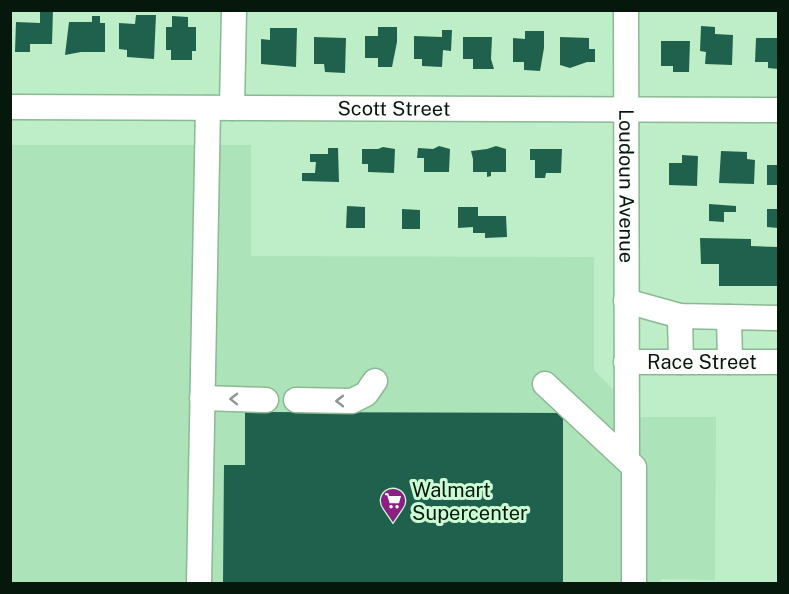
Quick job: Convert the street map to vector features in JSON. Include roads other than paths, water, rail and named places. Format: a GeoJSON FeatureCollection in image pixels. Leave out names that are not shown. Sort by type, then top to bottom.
{"type":"FeatureCollection","features":[{"type":"Feature","properties":{"kind":"street"},"geometry":{"type":"LineString","coordinates":[[232,108],[234,10]]}},
{"type":"Feature","properties":{"kind":"street","name":"Loudoun Avenue"},"geometry":{"type":"LineString","coordinates":[[626,10],[627,459],[634,467],[634,584]]}},
{"type":"Feature","properties":{"kind":"street","name":"Scott Street"},"geometry":{"type":"LineString","coordinates":[[10,107],[778,110]]}},
{"type":"Feature","properties":{"kind":"street"},"geometry":{"type":"LineString","coordinates":[[199,584],[208,108]]}},
{"type":"Feature","properties":{"kind":"street"},"geometry":{"type":"LineString","coordinates":[[626,301],[680,316],[778,318]]}},
{"type":"Feature","properties":{"kind":"street"},"geometry":{"type":"LineString","coordinates":[[680,316],[681,362]]}},
{"type":"Feature","properties":{"kind":"street"},"geometry":{"type":"LineString","coordinates":[[729,317],[730,362]]}},
{"type":"Feature","properties":{"kind":"street","name":"Race Street"},"geometry":{"type":"LineString","coordinates":[[626,362],[778,362]]}},
{"type":"Feature","properties":{"kind":"street"},"geometry":{"type":"LineString","coordinates":[[296,400],[352,401],[366,394],[375,381]]}},
{"type":"Feature","properties":{"kind":"street"},"geometry":{"type":"LineString","coordinates":[[544,384],[627,459]]}},
{"type":"Feature","properties":{"kind":"street"},"geometry":{"type":"LineString","coordinates":[[202,398],[266,400]]}},
{"type":"Feature","properties":{"kind":"place","name":"Walmart Supercenter"},"geometry":{"type":"Point","coordinates":[393,524]}}]}
